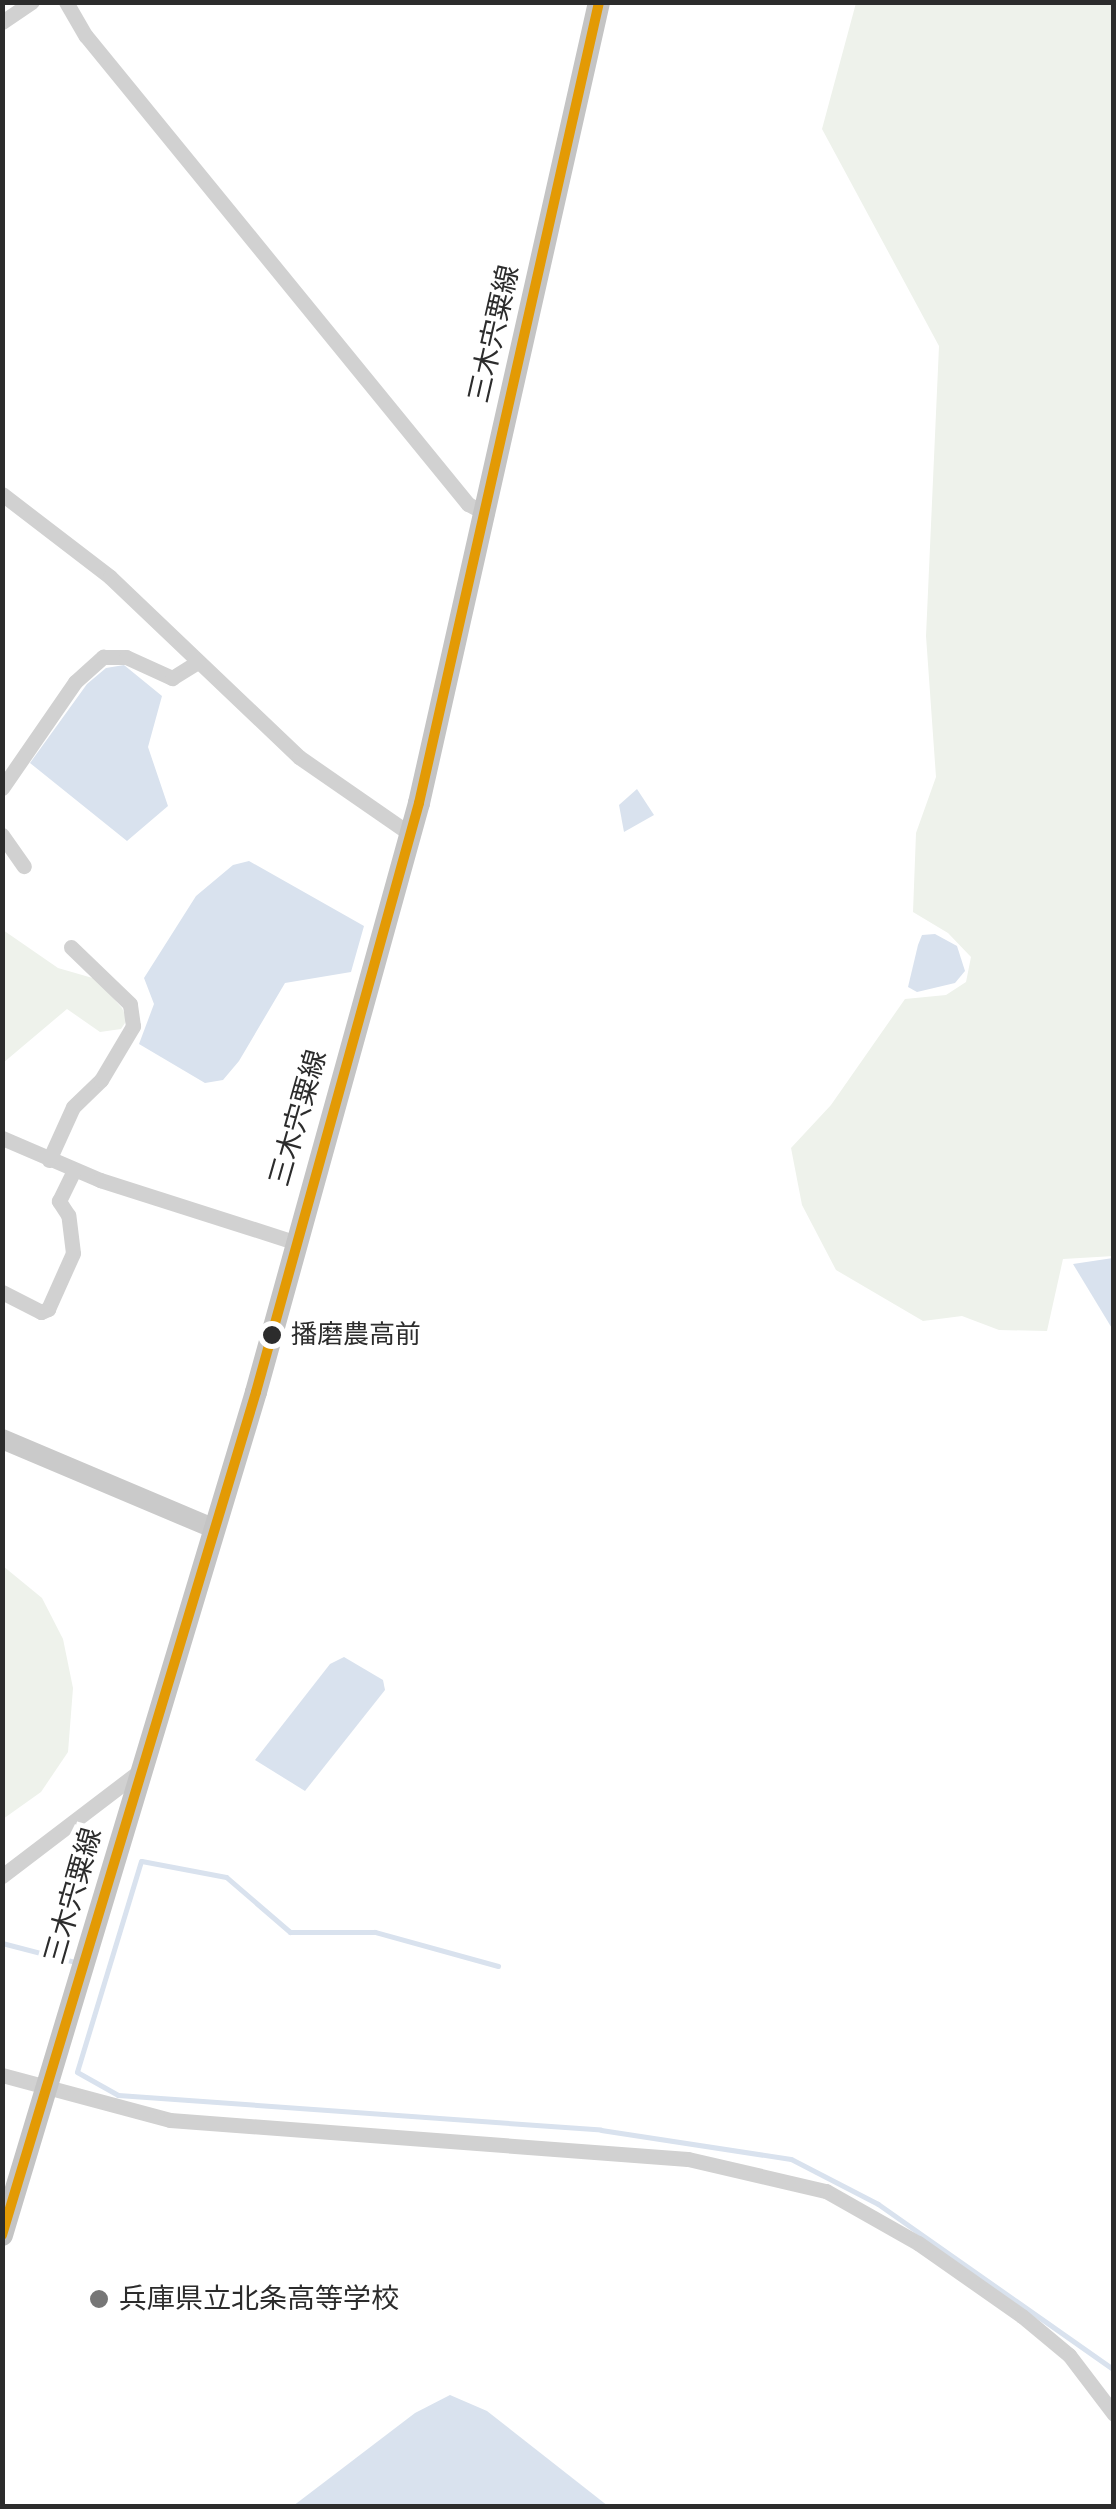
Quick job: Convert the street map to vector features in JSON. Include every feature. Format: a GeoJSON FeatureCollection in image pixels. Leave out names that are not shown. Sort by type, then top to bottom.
{"type":"FeatureCollection","features":[{"type":"Feature","properties":{"kind":"main road","name":"三木宍粟線"},"geometry":{"type":"LineString","coordinates":[[2,2236],[50,2089],[215,1529],[410,834],[487,514],[599,2]]}},
{"type":"Feature","properties":{"kind":"street"},"geometry":{"type":"LineString","coordinates":[[2,22],[32,2]]}},
{"type":"Feature","properties":{"kind":"street"},"geometry":{"type":"LineString","coordinates":[[66,2],[86,36],[468,504],[487,514]]}},
{"type":"Feature","properties":{"kind":"street"},"geometry":{"type":"LineString","coordinates":[[2,494],[110,577],[299,757],[410,834]]}},
{"type":"Feature","properties":{"kind":"street"},"geometry":{"type":"LineString","coordinates":[[4,784],[75,682],[103,657],[126,656],[172,678],[198,662]]}},
{"type":"Feature","properties":{"kind":"street"},"geometry":{"type":"LineString","coordinates":[[2,835],[24,866]]}},
{"type":"Feature","properties":{"kind":"street"},"geometry":{"type":"LineString","coordinates":[[48,1160],[73,1107],[101,1080],[133,1026],[130,1004],[71,948]]}},
{"type":"Feature","properties":{"kind":"street"},"geometry":{"type":"LineString","coordinates":[[2,1138],[74,1170],[294,1242]]}},
{"type":"Feature","properties":{"kind":"street"},"geometry":{"type":"LineString","coordinates":[[2,1292],[41,1312],[48,1308],[73,1253],[68,1215],[59,1201],[74,1170]]}},
{"type":"Feature","properties":{"kind":"street"},"geometry":{"type":"LineString","coordinates":[[2,1439],[215,1529]]}},
{"type":"Feature","properties":{"kind":"street"},"geometry":{"type":"LineString","coordinates":[[3,1873],[141,1770]]}},
{"type":"Feature","properties":{"kind":"street"},"geometry":{"type":"LineString","coordinates":[[2,2075],[170,2120],[688,2159],[826,2191],[918,2243],[1022,2316],[1069,2354],[1114,2414]]}},
{"type":"Feature","properties":{"kind":"shaded area"},"geometry":{"type":"Polygon","coordinates":[[[856,3],[1113,3],[1114,1256],[1063,1259],[1047,1331],[999,1330],[962,1316],[923,1321],[836,1270],[802,1205],[791,1148],[831,1105],[905,999],[946,995],[966,982],[971,957],[948,933],[913,912],[916,833],[936,777],[926,636],[939,346],[822,129],[856,3]]]}},
{"type":"Feature","properties":{"kind":"shaded area"},"geometry":{"type":"Polygon","coordinates":[[[124,665],[162,696],[148,747],[168,806],[127,841],[30,763],[87,684],[106,668],[124,665]]]}},
{"type":"Feature","properties":{"kind":"shaded area"},"geometry":{"type":"Polygon","coordinates":[[[637,789],[654,815],[624,832],[619,805],[637,789]]]}},
{"type":"Feature","properties":{"kind":"shaded area"},"geometry":{"type":"Polygon","coordinates":[[[249,861],[364,926],[351,972],[285,983],[239,1061],[223,1080],[205,1083],[139,1044],[154,1004],[144,978],[196,896],[233,865],[249,861]]]}},
{"type":"Feature","properties":{"kind":"shaded area"},"geometry":{"type":"Polygon","coordinates":[[[3,930],[58,968],[96,979],[122,1008],[127,1020],[121,1029],[100,1032],[67,1009],[3,1063],[3,930]]]}},
{"type":"Feature","properties":{"kind":"shaded area"},"geometry":{"type":"Polygon","coordinates":[[[935,934],[957,946],[965,971],[955,983],[917,992],[908,987],[918,945],[922,935],[935,934]]]}},
{"type":"Feature","properties":{"kind":"shaded area"},"geometry":{"type":"Polygon","coordinates":[[[1114,1258],[1113,1330],[1073,1264],[1114,1258]]]}},
{"type":"Feature","properties":{"kind":"shaded area"},"geometry":{"type":"Polygon","coordinates":[[[3,1566],[42,1598],[63,1639],[73,1688],[68,1752],[41,1792],[3,1819],[3,1566]]]}},
{"type":"Feature","properties":{"kind":"shaded area"},"geometry":{"type":"Polygon","coordinates":[[[344,1657],[383,1680],[385,1690],[305,1791],[255,1760],[330,1664],[344,1657]]]}},
{"type":"Feature","properties":{"kind":"shaded area"},"geometry":{"type":"Polygon","coordinates":[[[450,2395],[487,2411],[608,2506],[293,2506],[415,2413],[450,2395]]]}},
{"type":"Feature","properties":{"kind":"waterway"},"geometry":{"type":"LineString","coordinates":[[498,1966],[375,1932],[290,1932],[226,1877],[141,1861],[77,2072],[118,2095],[601,2130],[791,2159],[878,2204],[1114,2370]]}},
{"type":"Feature","properties":{"kind":"waterway"},"geometry":{"type":"LineString","coordinates":[[2,1943],[75,1962]]}},
{"type":"Feature","properties":{"kind":"transit line"},"geometry":{"type":"LineString","coordinates":[[2,2235],[256,1392],[419,803],[599,2]]}},
{"type":"Feature","properties":{"kind":"place","name":"播磨農高前"},"geometry":{"type":"Point","coordinates":[272,1335]}},
{"type":"Feature","properties":{"kind":"place","name":"兵庫県立北条高等学校"},"geometry":{"type":"Point","coordinates":[99,2299]}}]}
